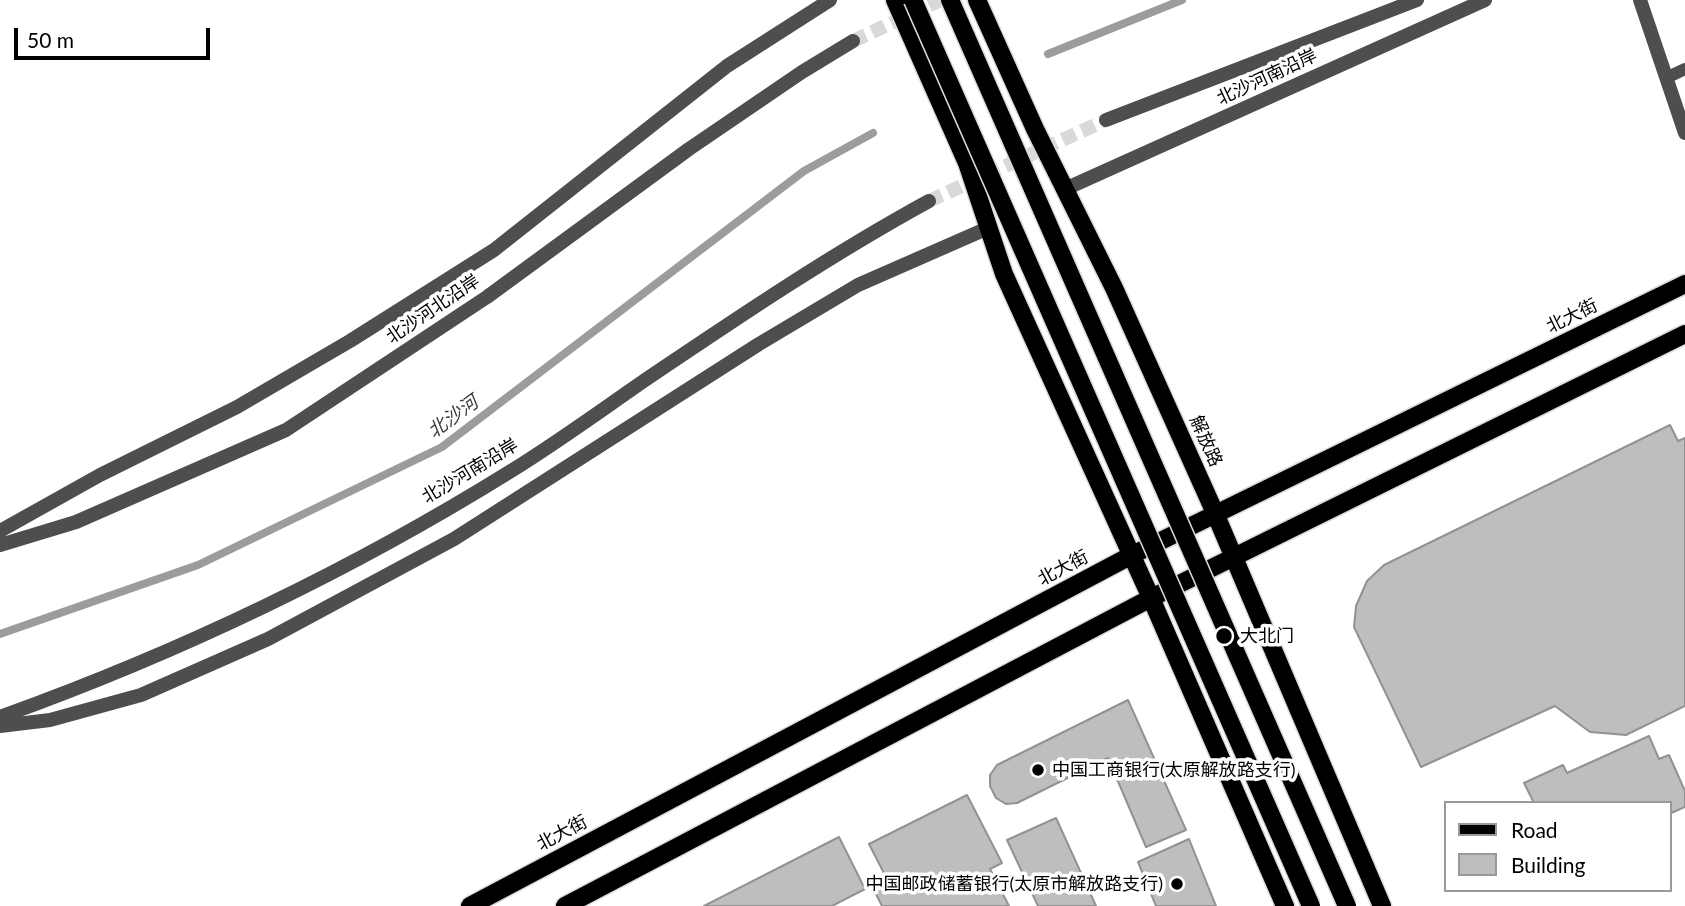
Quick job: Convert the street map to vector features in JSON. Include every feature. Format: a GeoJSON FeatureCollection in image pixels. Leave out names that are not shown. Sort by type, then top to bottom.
{"type":"FeatureCollection","features":[{"type":"Feature","properties":{"kind":"main road"},"geometry":{"type":"LineString","coordinates":[[895,0],[967,163],[1004,274],[1152,598],[1285,906]]}},
{"type":"Feature","properties":{"kind":"main road"},"geometry":{"type":"LineString","coordinates":[[913,0],[1311,906]]}},
{"type":"Feature","properties":{"kind":"main road"},"geometry":{"type":"LineString","coordinates":[[950,0],[1347,906]]}},
{"type":"Feature","properties":{"kind":"main road","name":"解放路"},"geometry":{"type":"LineString","coordinates":[[978,1],[1035,130],[1114,288],[1215,513],[1382,906]]}},
{"type":"Feature","properties":{"kind":"main road","name":"北大街"},"geometry":{"type":"LineString","coordinates":[[470,906],[1132,555],[1685,284]]}},
{"type":"Feature","properties":{"kind":"main road"},"geometry":{"type":"LineString","coordinates":[[565,906],[1152,598],[1685,334]]}},
{"type":"Feature","properties":{"kind":"street"},"geometry":{"type":"LineString","coordinates":[[0,531],[100,475],[237,407],[350,341],[494,250],[727,65],[830,0]]}},
{"type":"Feature","properties":{"kind":"street","name":"北沙河南沿岸"},"geometry":{"type":"LineString","coordinates":[[1106,120],[1417,0]]}},
{"type":"Feature","properties":{"kind":"street","name":"北沙河南沿岸"},"geometry":{"type":"LineString","coordinates":[[1065,189],[1485,0]]}},
{"type":"Feature","properties":{"kind":"street"},"geometry":{"type":"LineString","coordinates":[[1640,0],[1685,133]]}},
{"type":"Feature","properties":{"kind":"street","name":"北沙河北沿岸"},"geometry":{"type":"LineString","coordinates":[[0,545],[76,522],[286,430],[487,297],[689,149],[802,72],[853,41]]}},
{"type":"Feature","properties":{"kind":"street","name":"北沙河南沿岸"},"geometry":{"type":"LineString","coordinates":[[0,717],[89,685],[328,577],[512,471],[727,324],[870,233],[929,201]]}},
{"type":"Feature","properties":{"kind":"street"},"geometry":{"type":"LineString","coordinates":[[0,726],[50,720],[141,695],[268,639],[454,539],[858,285],[912,258],[988,228]]}},
{"type":"Feature","properties":{"kind":"lane"},"geometry":{"type":"LineString","coordinates":[[1666,78],[1685,69]]}},
{"type":"Feature","properties":{"kind":"building"},"geometry":{"type":"Polygon","coordinates":[[[1670,425],[1678,441],[1685,438],[1685,706],[1626,735],[1590,732],[1555,706],[1421,767],[1354,627],[1356,606],[1367,581],[1384,565],[1670,425]]]}},
{"type":"Feature","properties":{"kind":"building","name":"中国工商银行(太原解放路支行)"},"geometry":{"type":"Polygon","coordinates":[[[1128,700],[1186,830],[1146,847],[1108,758],[1017,803],[1006,804],[996,798],[990,786],[990,775],[997,765],[1128,700]]]}},
{"type":"Feature","properties":{"kind":"building"},"geometry":{"type":"Polygon","coordinates":[[[1649,736],[1659,759],[1669,755],[1685,791],[1685,807],[1671,813],[1671,801],[1533,801],[1524,783],[1563,765],[1567,773],[1649,736]]]}},
{"type":"Feature","properties":{"kind":"building"},"geometry":{"type":"Polygon","coordinates":[[[967,795],[1002,863],[990,869],[1009,906],[882,906],[874,890],[889,883],[869,844],[967,795]]]}},
{"type":"Feature","properties":{"kind":"building"},"geometry":{"type":"Polygon","coordinates":[[[1056,818],[1096,906],[1038,906],[1007,840],[1056,818]]]}},
{"type":"Feature","properties":{"kind":"building"},"geometry":{"type":"Polygon","coordinates":[[[839,837],[865,889],[832,906],[704,906],[839,837]]]}},
{"type":"Feature","properties":{"kind":"building","name":"中国邮政储蓄银行(太原市解放路支行)"},"geometry":{"type":"Polygon","coordinates":[[[1189,839],[1216,906],[1156,906],[1138,862],[1189,839]]]}},
{"type":"Feature","properties":{"kind":"waterway","name":"北沙河"},"geometry":{"type":"LineString","coordinates":[[1048,54],[1182,0]]}},
{"type":"Feature","properties":{"kind":"waterway","name":"北沙河"},"geometry":{"type":"LineString","coordinates":[[0,634],[198,565],[442,447],[804,171],[873,133]]}},
{"type":"Feature","properties":{"kind":"tunnel"},"geometry":{"type":"LineString","coordinates":[[853,41],[941,0]]}},
{"type":"Feature","properties":{"kind":"tunnel"},"geometry":{"type":"LineString","coordinates":[[929,201],[1106,120]]}},
{"type":"Feature","properties":{"kind":"place","name":"大北门"},"geometry":{"type":"Point","coordinates":[1224,636]}},
{"type":"Feature","properties":{"kind":"place","name":"中国工商银行(太原解放路支行)"},"geometry":{"type":"Point","coordinates":[1038,770]}},
{"type":"Feature","properties":{"kind":"place","name":"中国邮政储蓄银行(太原市解放路支行)"},"geometry":{"type":"Point","coordinates":[1177,884]}}]}
